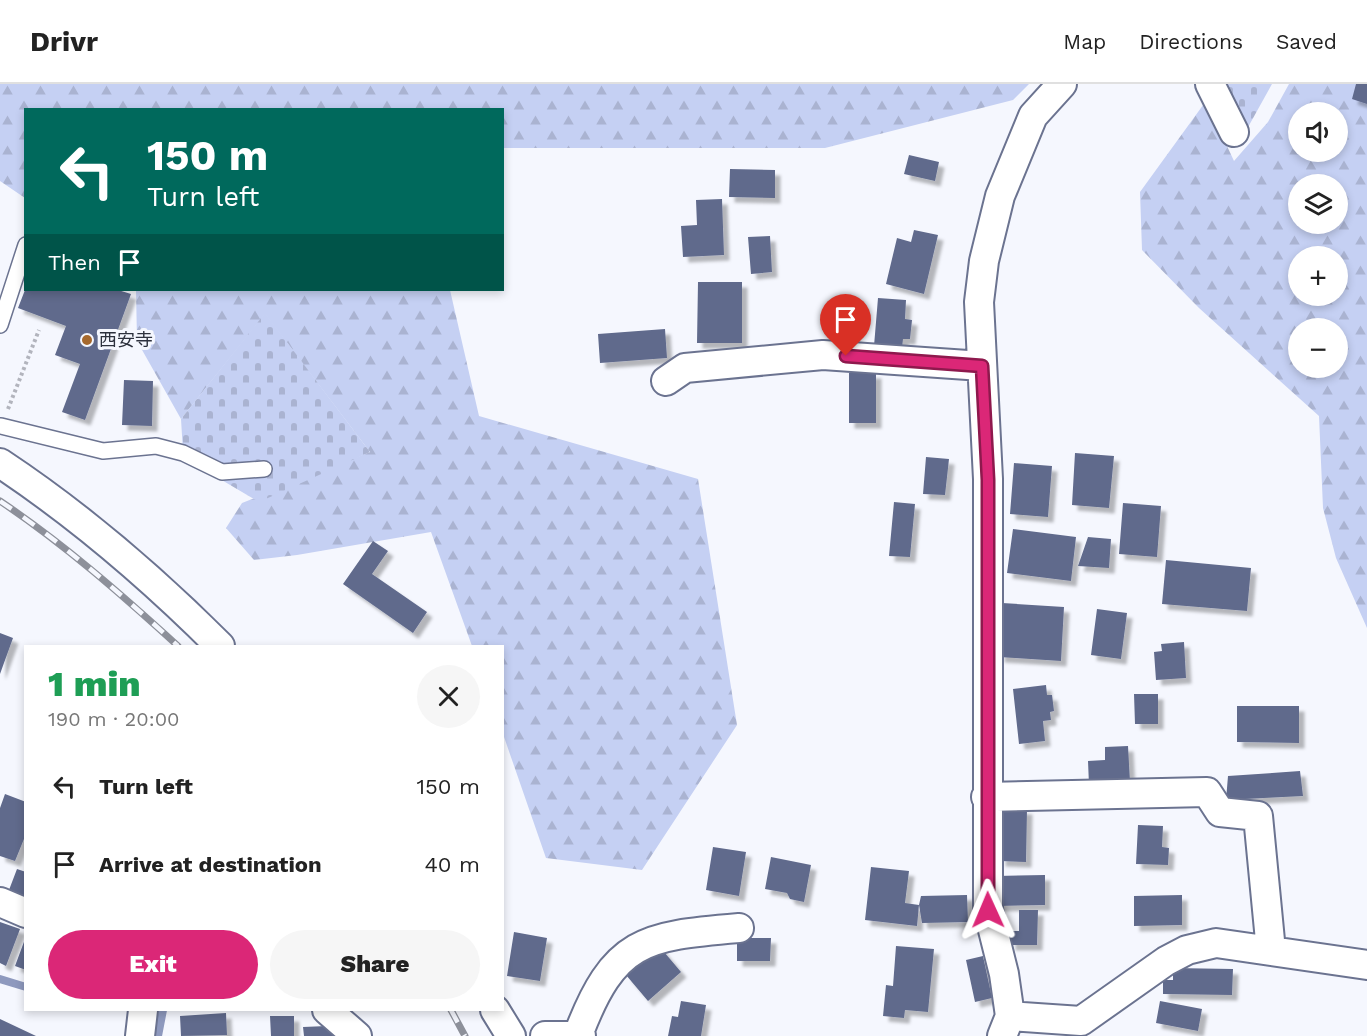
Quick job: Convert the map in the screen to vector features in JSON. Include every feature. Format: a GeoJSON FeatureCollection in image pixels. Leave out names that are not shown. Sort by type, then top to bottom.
{"type":"FeatureCollection","features":[{"type":"Feature","properties":{"kind":"street"},"geometry":{"type":"LineString","coordinates":[[1062,84],[1033,116],[1000,196],[984,261],[979,302],[988,480],[986,797],[988,910],[1004,974],[1006,1026],[1081,1021],[1187,950],[1216,943],[1367,965]]}},
{"type":"Feature","properties":{"kind":"street"},"geometry":{"type":"LineString","coordinates":[[1210,84],[1234,132]]}},
{"type":"Feature","properties":{"kind":"street"},"geometry":{"type":"LineString","coordinates":[[666,381],[685,368],[823,355],[982,366]]}},
{"type":"Feature","properties":{"kind":"street"},"geometry":{"type":"LineString","coordinates":[[0,463],[30,483],[164,590],[219,645]]}},
{"type":"Feature","properties":{"kind":"street"},"geometry":{"type":"LineString","coordinates":[[986,797],[1207,792],[1220,812],[1258,816],[1271,951]]}},
{"type":"Feature","properties":{"kind":"street"},"geometry":{"type":"LineString","coordinates":[[0,902],[24,912]]}},
{"type":"Feature","properties":{"kind":"street"},"geometry":{"type":"LineString","coordinates":[[545,1036],[580,1036],[591,1002],[614,966],[641,944],[685,933],[739,928]]}},
{"type":"Feature","properties":{"kind":"street"},"geometry":{"type":"LineString","coordinates":[[140,1036],[143,1011]]}},
{"type":"Feature","properties":{"kind":"street"},"geometry":{"type":"LineString","coordinates":[[328,1011],[357,1036]]}},
{"type":"Feature","properties":{"kind":"street"},"geometry":{"type":"LineString","coordinates":[[496,1011],[512,1036]]}},
{"type":"Feature","properties":{"kind":"lane"},"geometry":{"type":"LineString","coordinates":[[0,326],[24,251]]}},
{"type":"Feature","properties":{"kind":"lane"},"geometry":{"type":"LineString","coordinates":[[0,427],[103,451],[156,446],[183,453],[222,472],[264,470]]}},
{"type":"Feature","properties":{"kind":"path"},"geometry":{"type":"LineString","coordinates":[[0,427],[39,330]]}},
{"type":"Feature","properties":{"kind":"green space"},"geometry":{"type":"Polygon","coordinates":[[[0,84],[1029,84],[1013,100],[825,148],[504,148],[504,108],[24,108],[24,197],[0,181],[0,84]]]}},
{"type":"Feature","properties":{"kind":"green space"},"geometry":{"type":"Polygon","coordinates":[[[1216,84],[1272,84],[1247,129],[1216,84]]]}},
{"type":"Feature","properties":{"kind":"green space"},"geometry":{"type":"Polygon","coordinates":[[[1289,84],[1367,84],[1367,628],[1336,558],[1323,508],[1319,416],[1199,308],[1142,250],[1140,192],[1206,101],[1234,161],[1268,122],[1289,84]]]}},
{"type":"Feature","properties":{"kind":"green space"},"geometry":{"type":"Polygon","coordinates":[[[136,291],[450,291],[479,416],[698,479],[737,725],[642,870],[546,858],[504,737],[504,645],[472,645],[431,532],[254,560],[226,528],[242,503],[370,452],[265,314],[181,419],[137,341],[136,291]]]}},
{"type":"Feature","properties":{"kind":"green space"},"geometry":{"type":"Polygon","coordinates":[[[265,313],[370,452],[259,502],[181,456],[183,452],[181,419],[265,313]]]}},
{"type":"Feature","properties":{"kind":"building"},"geometry":{"type":"Polygon","coordinates":[[[1356,84],[1367,84],[1367,104],[1352,99],[1356,84]]]}},
{"type":"Feature","properties":{"kind":"building"},"geometry":{"type":"Polygon","coordinates":[[[909,155],[939,162],[935,181],[904,174],[909,155]]]}},
{"type":"Feature","properties":{"kind":"building"},"geometry":{"type":"Polygon","coordinates":[[[730,169],[775,170],[775,198],[729,197],[730,169]]]}},
{"type":"Feature","properties":{"kind":"building"},"geometry":{"type":"Polygon","coordinates":[[[722,199],[724,255],[683,257],[681,226],[697,225],[696,200],[722,199]]]}},
{"type":"Feature","properties":{"kind":"building"},"geometry":{"type":"Polygon","coordinates":[[[914,230],[938,235],[924,294],[886,284],[897,238],[911,242],[914,230]]]}},
{"type":"Feature","properties":{"kind":"building"},"geometry":{"type":"Polygon","coordinates":[[[770,236],[772,272],[751,274],[748,237],[770,236]]]}},
{"type":"Feature","properties":{"kind":"building"},"geometry":{"type":"Polygon","coordinates":[[[698,282],[742,282],[742,343],[697,343],[698,282]]]}},
{"type":"Feature","properties":{"kind":"building","name":"西安寺"},"geometry":{"type":"Polygon","coordinates":[[[25,291],[121,291],[131,294],[85,420],[62,412],[80,364],[55,355],[66,326],[18,308],[25,291]]]}},
{"type":"Feature","properties":{"kind":"building"},"geometry":{"type":"Polygon","coordinates":[[[878,298],[906,300],[905,319],[912,320],[910,339],[903,339],[902,348],[874,346],[878,298]]]}},
{"type":"Feature","properties":{"kind":"building"},"geometry":{"type":"Polygon","coordinates":[[[665,329],[667,358],[600,363],[598,334],[665,329]]]}},
{"type":"Feature","properties":{"kind":"building"},"geometry":{"type":"Polygon","coordinates":[[[849,373],[876,373],[876,423],[849,423],[849,373]]]}},
{"type":"Feature","properties":{"kind":"building"},"geometry":{"type":"Polygon","coordinates":[[[124,380],[153,381],[152,426],[122,425],[124,380]]]}},
{"type":"Feature","properties":{"kind":"building"},"geometry":{"type":"Polygon","coordinates":[[[1075,453],[1114,456],[1109,508],[1072,505],[1075,453]]]}},
{"type":"Feature","properties":{"kind":"building"},"geometry":{"type":"Polygon","coordinates":[[[926,457],[949,459],[945,495],[923,494],[926,457]]]}},
{"type":"Feature","properties":{"kind":"building"},"geometry":{"type":"Polygon","coordinates":[[[1014,463],[1052,466],[1048,517],[1010,514],[1014,463]]]}},
{"type":"Feature","properties":{"kind":"building"},"geometry":{"type":"Polygon","coordinates":[[[894,502],[915,504],[910,557],[889,556],[894,502]]]}},
{"type":"Feature","properties":{"kind":"building"},"geometry":{"type":"Polygon","coordinates":[[[1123,503],[1161,506],[1157,557],[1119,554],[1123,503]]]}},
{"type":"Feature","properties":{"kind":"building"},"geometry":{"type":"Polygon","coordinates":[[[1013,529],[1076,537],[1071,581],[1007,573],[1013,529]]]}},
{"type":"Feature","properties":{"kind":"building"},"geometry":{"type":"Polygon","coordinates":[[[1088,537],[1111,539],[1109,568],[1078,566],[1088,537]]]}},
{"type":"Feature","properties":{"kind":"building"},"geometry":{"type":"Polygon","coordinates":[[[373,541],[388,551],[372,574],[427,612],[413,633],[343,584],[373,541]]]}},
{"type":"Feature","properties":{"kind":"building"},"geometry":{"type":"Polygon","coordinates":[[[1166,560],[1251,568],[1247,611],[1162,604],[1166,560]]]}},
{"type":"Feature","properties":{"kind":"building"},"geometry":{"type":"Polygon","coordinates":[[[1002,603],[1064,607],[1061,661],[999,657],[1002,603]]]}},
{"type":"Feature","properties":{"kind":"building"},"geometry":{"type":"Polygon","coordinates":[[[1097,609],[1127,613],[1121,659],[1091,655],[1097,609]]]}},
{"type":"Feature","properties":{"kind":"building"},"geometry":{"type":"Polygon","coordinates":[[[0,633],[13,638],[0,674],[0,633]]]}},
{"type":"Feature","properties":{"kind":"building"},"geometry":{"type":"Polygon","coordinates":[[[1184,642],[1186,678],[1156,680],[1154,652],[1162,651],[1161,644],[1184,642]]]}},
{"type":"Feature","properties":{"kind":"building"},"geometry":{"type":"Polygon","coordinates":[[[1046,685],[1047,695],[1052,695],[1054,711],[1050,712],[1051,720],[1043,721],[1045,741],[1019,744],[1013,689],[1046,685]]]}},
{"type":"Feature","properties":{"kind":"building"},"geometry":{"type":"Polygon","coordinates":[[[1134,694],[1158,694],[1158,724],[1135,724],[1134,694]]]}},
{"type":"Feature","properties":{"kind":"building"},"geometry":{"type":"Polygon","coordinates":[[[1237,706],[1299,706],[1299,743],[1237,742],[1237,706]]]}},
{"type":"Feature","properties":{"kind":"building"},"geometry":{"type":"Polygon","coordinates":[[[1128,746],[1130,782],[1089,785],[1088,761],[1105,760],[1105,747],[1128,746]]]}},
{"type":"Feature","properties":{"kind":"building"},"geometry":{"type":"Polygon","coordinates":[[[1300,771],[1303,796],[1226,800],[1228,776],[1300,771]]]}},
{"type":"Feature","properties":{"kind":"building"},"geometry":{"type":"Polygon","coordinates":[[[5,794],[24,801],[24,839],[15,861],[0,856],[0,808],[5,794]]]}},
{"type":"Feature","properties":{"kind":"building"},"geometry":{"type":"Polygon","coordinates":[[[1001,808],[1027,809],[1026,862],[1000,861],[1001,808]]]}},
{"type":"Feature","properties":{"kind":"building"},"geometry":{"type":"Polygon","coordinates":[[[1138,825],[1163,826],[1162,847],[1169,848],[1168,865],[1136,864],[1138,825]]]}},
{"type":"Feature","properties":{"kind":"building"},"geometry":{"type":"Polygon","coordinates":[[[713,847],[746,852],[739,896],[706,890],[713,847]]]}},
{"type":"Feature","properties":{"kind":"building"},"geometry":{"type":"Polygon","coordinates":[[[771,857],[811,865],[804,902],[790,899],[787,893],[765,889],[771,857]]]}},
{"type":"Feature","properties":{"kind":"building"},"geometry":{"type":"Polygon","coordinates":[[[871,867],[909,871],[905,903],[919,905],[917,926],[865,920],[871,867]]]}},
{"type":"Feature","properties":{"kind":"building"},"geometry":{"type":"Polygon","coordinates":[[[17,869],[24,871],[24,895],[9,890],[17,869]]]}},
{"type":"Feature","properties":{"kind":"building"},"geometry":{"type":"Polygon","coordinates":[[[1045,875],[1045,905],[996,906],[996,876],[1045,875]]]}},
{"type":"Feature","properties":{"kind":"building"},"geometry":{"type":"Polygon","coordinates":[[[967,895],[968,922],[922,923],[919,905],[921,896],[967,895]]]}},
{"type":"Feature","properties":{"kind":"building"},"geometry":{"type":"Polygon","coordinates":[[[1182,895],[1182,925],[1134,926],[1134,896],[1182,895]]]}},
{"type":"Feature","properties":{"kind":"building"},"geometry":{"type":"Polygon","coordinates":[[[1019,910],[1038,910],[1037,945],[1010,945],[1010,931],[1019,931],[1019,910]]]}},
{"type":"Feature","properties":{"kind":"building"},"geometry":{"type":"Polygon","coordinates":[[[0,922],[20,929],[6,966],[0,963],[0,922]]]}},
{"type":"Feature","properties":{"kind":"building"},"geometry":{"type":"Polygon","coordinates":[[[514,932],[547,938],[540,981],[507,976],[514,932]]]}},
{"type":"Feature","properties":{"kind":"building"},"geometry":{"type":"Polygon","coordinates":[[[737,938],[771,938],[770,961],[737,961],[737,938]]]}},
{"type":"Feature","properties":{"kind":"building"},"geometry":{"type":"Polygon","coordinates":[[[24,942],[24,969],[15,966],[24,942]]]}},
{"type":"Feature","properties":{"kind":"building"},"geometry":{"type":"Polygon","coordinates":[[[659,946],[681,972],[648,1001],[626,975],[659,946]]]}},
{"type":"Feature","properties":{"kind":"building"},"geometry":{"type":"Polygon","coordinates":[[[896,946],[934,949],[928,1012],[905,1010],[904,1018],[883,1016],[886,985],[893,986],[896,946]]]}},
{"type":"Feature","properties":{"kind":"building"},"geometry":{"type":"Polygon","coordinates":[[[983,956],[992,998],[975,1002],[966,960],[983,956]]]}},
{"type":"Feature","properties":{"kind":"building"},"geometry":{"type":"Polygon","coordinates":[[[1173,968],[1233,969],[1232,995],[1163,994],[1163,980],[1173,980],[1173,968]]]}},
{"type":"Feature","properties":{"kind":"building"},"geometry":{"type":"Polygon","coordinates":[[[681,1001],[706,1005],[701,1036],[668,1036],[672,1016],[678,1017],[681,1001]]]}},
{"type":"Feature","properties":{"kind":"building"},"geometry":{"type":"Polygon","coordinates":[[[1160,1001],[1202,1009],[1198,1031],[1156,1023],[1160,1001]]]}},
{"type":"Feature","properties":{"kind":"building"},"geometry":{"type":"Polygon","coordinates":[[[226,1013],[227,1035],[181,1036],[180,1016],[226,1013]]]}},
{"type":"Feature","properties":{"kind":"building"},"geometry":{"type":"Polygon","coordinates":[[[270,1016],[294,1016],[294,1036],[271,1036],[270,1016]]]}},
{"type":"Feature","properties":{"kind":"building"},"geometry":{"type":"Polygon","coordinates":[[[0,1019],[36,1036],[0,1036],[0,1019]]]}},
{"type":"Feature","properties":{"kind":"building"},"geometry":{"type":"Polygon","coordinates":[[[327,1026],[334,1036],[304,1036],[303,1027],[327,1026]]]}},
{"type":"Feature","properties":{"kind":"waterway"},"geometry":{"type":"LineString","coordinates":[[0,979],[24,986]]}},
{"type":"Feature","properties":{"kind":"waterway"},"geometry":{"type":"LineString","coordinates":[[158,1036],[163,1011]]}},
{"type":"Feature","properties":{"kind":"railway"},"geometry":{"type":"LineString","coordinates":[[0,501],[47,534],[92,570],[177,645]]}},
{"type":"Feature","properties":{"kind":"railway"},"geometry":{"type":"LineString","coordinates":[[452,1011],[465,1036]]}},
{"type":"Feature","properties":{"kind":"place","name":"西安寺"},"geometry":{"type":"Point","coordinates":[87,340]}},
{"type":"Feature","properties":{"kind":"route"},"geometry":{"type":"LineString","coordinates":[[846,356],[982,366],[988,480],[986,797],[988,910]]}}]}
